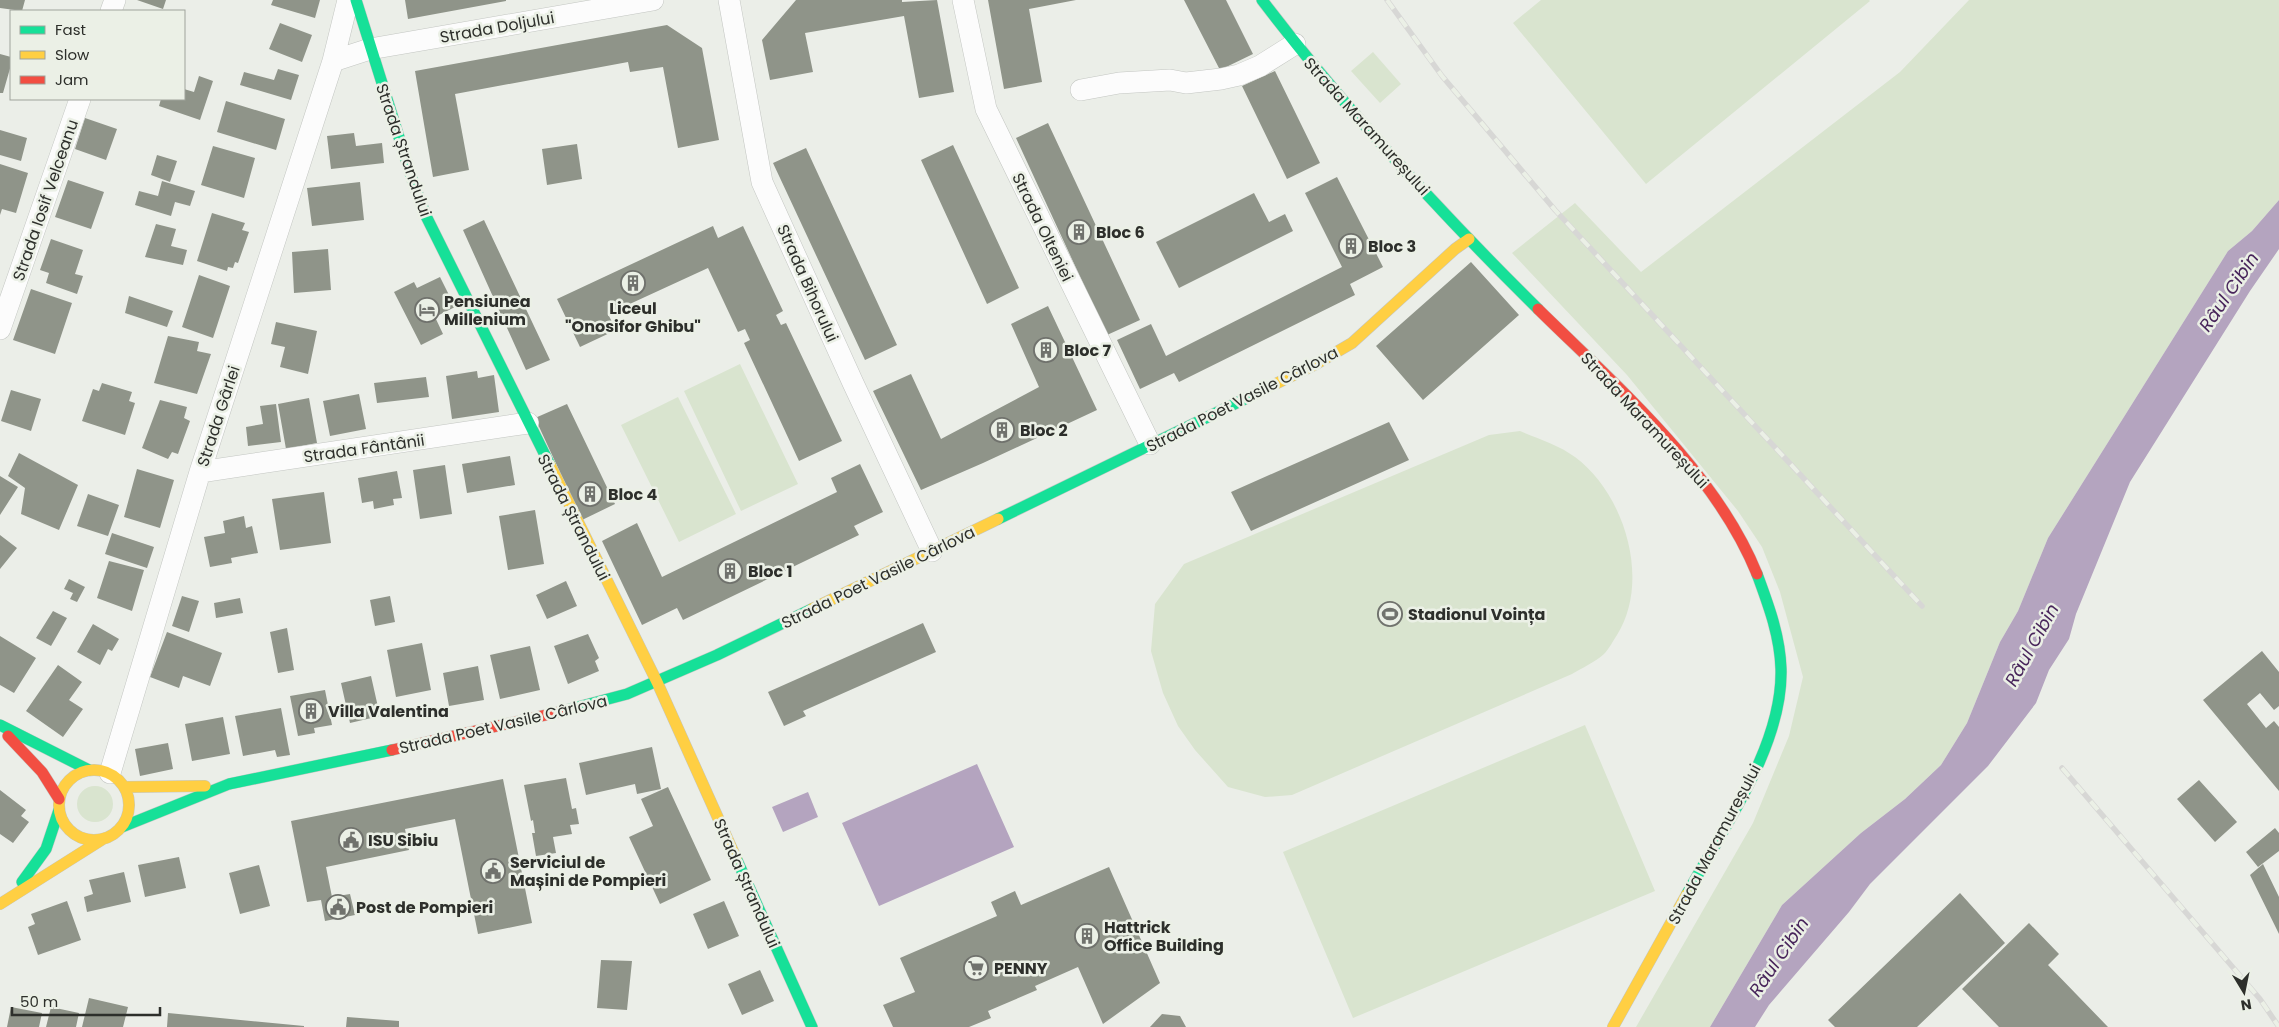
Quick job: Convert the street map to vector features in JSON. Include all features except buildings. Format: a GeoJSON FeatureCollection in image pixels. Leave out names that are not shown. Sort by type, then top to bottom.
{"type":"FeatureCollection","features":[{"type":"Feature","properties":{"kind":"street","name":"Strada Gârlei"},"geometry":{"type":"LineString","coordinates":[[108,776],[200,472],[332,60],[348,0]]}},
{"type":"Feature","properties":{"kind":"street","name":"Strada Ștrandului"},"geometry":{"type":"LineString","coordinates":[[356,0],[370,50],[426,216],[657,682],[812,1027]]}},
{"type":"Feature","properties":{"kind":"street","name":"Strada Doljului"},"geometry":{"type":"LineString","coordinates":[[370,50],[653,0]]}},
{"type":"Feature","properties":{"kind":"street","name":"Strada Bihorului"},"geometry":{"type":"LineString","coordinates":[[729,0],[762,182],[932,551]]}},
{"type":"Feature","properties":{"kind":"street","name":"Strada Olteniei"},"geometry":{"type":"LineString","coordinates":[[963,0],[986,109],[1150,444]]}},
{"type":"Feature","properties":{"kind":"street","name":"Strada Maramureșului"},"geometry":{"type":"LineString","coordinates":[[1262,0],[1295,44],[1469,239],[1611,381],[1704,482],[1748,552],[1776,629],[1780,684],[1776,715],[1747,787],[1613,1027]]}},
{"type":"Feature","properties":{"kind":"street"},"geometry":{"type":"LineString","coordinates":[[1081,90],[1119,83],[1170,80],[1186,83],[1221,79],[1239,75],[1260,66],[1295,44]]}},
{"type":"Feature","properties":{"kind":"street"},"geometry":{"type":"LineString","coordinates":[[332,60],[370,50]]}},
{"type":"Feature","properties":{"kind":"street","name":"Strada Iosif Velceanu"},"geometry":{"type":"LineString","coordinates":[[0,329],[80,100]]}},
{"type":"Feature","properties":{"kind":"street","name":"Strada Poet Vasile Cârlova"},"geometry":{"type":"LineString","coordinates":[[108,776],[184,788],[229,784],[526,720],[600,702],[657,682],[932,551],[1316,364],[1352,343],[1455,249],[1469,239]]}},
{"type":"Feature","properties":{"kind":"street","name":"Strada Fântânii"},"geometry":{"type":"LineString","coordinates":[[200,472],[528,423]]}},
{"type":"Feature","properties":{"kind":"street"},"geometry":{"type":"LineString","coordinates":[[0,726],[108,776],[129,796],[130,807],[128,817],[122,827],[114,834],[4,901]]}},
{"type":"Feature","properties":{"kind":"street"},"geometry":{"type":"LineString","coordinates":[[0,726],[42,772],[59,805],[63,822],[70,831],[80,837],[92,840],[103,839]]}},
{"type":"Feature","properties":{"kind":"street"},"geometry":{"type":"LineString","coordinates":[[4,901],[47,850],[54,835],[62,788],[69,779],[78,773],[108,776]]}},
{"type":"Feature","properties":{"kind":"street","name":"Strada Poet Vasile Cârlova"},"geometry":{"type":"LineString","coordinates":[[122,827],[229,784]]}},
{"type":"Feature","properties":{"kind":"green space"},"geometry":{"type":"Polygon","coordinates":[[[1541,0],[1870,1],[1646,184],[1513,23],[1541,0]]]}},
{"type":"Feature","properties":{"kind":"green space"},"geometry":{"type":"Polygon","coordinates":[[[1969,0],[2279,0],[2279,200],[2252,231],[2228,251],[2048,538],[2018,611],[2000,642],[1967,723],[1941,765],[1905,799],[1861,833],[1782,905],[1710,1027],[1636,1027],[1753,823],[1789,736],[1803,677],[1780,592],[1762,547],[1738,511],[1627,375],[1512,253],[1575,203],[1641,272],[1900,72],[1969,0]]]}},
{"type":"Feature","properties":{"kind":"green space"},"geometry":{"type":"Polygon","coordinates":[[[1373,52],[1401,84],[1380,103],[1351,71],[1373,52]]]}},
{"type":"Feature","properties":{"kind":"green space"},"geometry":{"type":"Polygon","coordinates":[[[740,364],[798,484],[741,511],[684,391],[740,364]]]}},
{"type":"Feature","properties":{"kind":"green space"},"geometry":{"type":"Polygon","coordinates":[[[678,397],[736,514],[679,542],[621,425],[678,397]]]}},
{"type":"Feature","properties":{"kind":"green space","name":"Stadionul Voința"},"geometry":{"type":"Polygon","coordinates":[[[1520,431],[1556,446],[1575,457],[1593,473],[1619,515],[1628,540],[1632,565],[1632,590],[1627,613],[1617,635],[1606,652],[1597,660],[1572,674],[1292,795],[1265,797],[1228,787],[1195,750],[1178,726],[1163,693],[1151,651],[1155,604],[1184,564],[1489,435],[1520,431]]]}},
{"type":"Feature","properties":{"kind":"green space"},"geometry":{"type":"Polygon","coordinates":[[[1585,725],[1655,891],[1353,1018],[1283,852],[1585,725]]]}},
{"type":"Feature","properties":{"kind":"green space"},"geometry":{"type":"Polygon","coordinates":[[[95,786],[108,791],[113,804],[108,817],[95,822],[82,817],[77,804],[82,791],[95,786]]]}},
{"type":"Feature","properties":{"kind":"water","name":"Râul Cibin"},"geometry":{"type":"Polygon","coordinates":[[[2279,200],[2279,249],[2250,291],[2130,482],[2076,614],[2069,639],[2049,670],[2036,703],[1988,766],[1870,884],[1849,912],[1769,1005],[1755,1027],[1710,1027],[1782,905],[1861,833],[1905,799],[1941,765],[1967,723],[2000,642],[2018,611],[2048,538],[2228,251],[2252,231],[2279,200]]]}},
{"type":"Feature","properties":{"kind":"water"},"geometry":{"type":"Polygon","coordinates":[[[977,764],[1014,847],[879,906],[842,823],[977,764]]]}},
{"type":"Feature","properties":{"kind":"water"},"geometry":{"type":"Polygon","coordinates":[[[808,792],[818,817],[783,832],[772,807],[808,792]]]}},
{"type":"Feature","properties":{"kind":"railway"},"geometry":{"type":"LineString","coordinates":[[1387,0],[1442,76],[1555,210],[1922,606]]}},
{"type":"Feature","properties":{"kind":"railway"},"geometry":{"type":"LineString","coordinates":[[2062,768],[2260,999],[2279,1027]]}},
{"type":"Feature","properties":{"kind":"traffic: fast"},"geometry":{"type":"LineString","coordinates":[[356,0],[413,182],[426,216],[550,465]]}},
{"type":"Feature","properties":{"kind":"traffic: fast"},"geometry":{"type":"LineString","coordinates":[[1262,0],[1360,121],[1465,235],[1538,309]]}},
{"type":"Feature","properties":{"kind":"traffic: fast"},"geometry":{"type":"LineString","coordinates":[[998,519],[1257,393]]}},
{"type":"Feature","properties":{"kind":"traffic: fast"},"geometry":{"type":"LineString","coordinates":[[1687,894],[1733,814],[1762,757],[1779,698],[1781,669],[1778,644],[1773,620],[1757,574]]}},
{"type":"Feature","properties":{"kind":"traffic: fast"},"geometry":{"type":"LineString","coordinates":[[559,712],[627,694],[717,655],[812,609]]}},
{"type":"Feature","properties":{"kind":"traffic: fast"},"geometry":{"type":"LineString","coordinates":[[0,725],[89,770]]}},
{"type":"Feature","properties":{"kind":"traffic: fast"},"geometry":{"type":"LineString","coordinates":[[122,827],[229,784],[392,750]]}},
{"type":"Feature","properties":{"kind":"traffic: fast"},"geometry":{"type":"LineString","coordinates":[[22,882],[46,849],[59,810]]}},
{"type":"Feature","properties":{"kind":"traffic: fast"},"geometry":{"type":"LineString","coordinates":[[736,858],[812,1027]]}},
{"type":"Feature","properties":{"kind":"traffic: slow"},"geometry":{"type":"LineString","coordinates":[[1257,393],[1316,364],[1352,343],[1455,249],[1469,239]]}},
{"type":"Feature","properties":{"kind":"traffic: slow"},"geometry":{"type":"LineString","coordinates":[[550,465],[657,682],[736,858]]}},
{"type":"Feature","properties":{"kind":"traffic: slow"},"geometry":{"type":"LineString","coordinates":[[812,609],[998,519]]}},
{"type":"Feature","properties":{"kind":"traffic: slow"},"geometry":{"type":"LineString","coordinates":[[101,770],[114,776],[123,785],[127,791],[129,805],[127,819],[119,830],[108,838],[87,840],[80,838],[69,830],[61,819],[59,798],[61,791],[69,780],[80,772],[101,770]]}},
{"type":"Feature","properties":{"kind":"traffic: slow"},"geometry":{"type":"LineString","coordinates":[[125,787],[205,786]]}},
{"type":"Feature","properties":{"kind":"traffic: slow"},"geometry":{"type":"LineString","coordinates":[[0,904],[103,839]]}},
{"type":"Feature","properties":{"kind":"traffic: slow"},"geometry":{"type":"LineString","coordinates":[[1613,1027],[1687,894]]}},
{"type":"Feature","properties":{"kind":"traffic: jam"},"geometry":{"type":"LineString","coordinates":[[1538,309],[1630,399],[1690,465],[1716,500],[1739,536],[1757,574]]}},
{"type":"Feature","properties":{"kind":"traffic: jam"},"geometry":{"type":"LineString","coordinates":[[392,750],[559,712]]}},
{"type":"Feature","properties":{"kind":"traffic: jam"},"geometry":{"type":"LineString","coordinates":[[8,736],[42,772],[59,799]]}},
{"type":"Feature","properties":{"kind":"place","name":"Bloc 6"},"geometry":{"type":"Point","coordinates":[1079,232]}},
{"type":"Feature","properties":{"kind":"place","name":"Bloc 3"},"geometry":{"type":"Point","coordinates":[1351,246]}},
{"type":"Feature","properties":{"kind":"place","name":"Liceul \"Onosifor Ghibu\""},"geometry":{"type":"Point","coordinates":[633,283]}},
{"type":"Feature","properties":{"kind":"place","name":"Pensiunea Millenium"},"geometry":{"type":"Point","coordinates":[427,310]}},
{"type":"Feature","properties":{"kind":"place","name":"Bloc 7"},"geometry":{"type":"Point","coordinates":[1046,350]}},
{"type":"Feature","properties":{"kind":"place","name":"Bloc 2"},"geometry":{"type":"Point","coordinates":[1002,430]}},
{"type":"Feature","properties":{"kind":"place","name":"Bloc 4"},"geometry":{"type":"Point","coordinates":[590,494]}},
{"type":"Feature","properties":{"kind":"place","name":"Bloc 1"},"geometry":{"type":"Point","coordinates":[730,571]}},
{"type":"Feature","properties":{"kind":"place","name":"Stadionul Voința"},"geometry":{"type":"Point","coordinates":[1390,614]}},
{"type":"Feature","properties":{"kind":"place","name":"Villa Valentina"},"geometry":{"type":"Point","coordinates":[311,711]}},
{"type":"Feature","properties":{"kind":"place","name":"ISU Sibiu"},"geometry":{"type":"Point","coordinates":[351,840]}},
{"type":"Feature","properties":{"kind":"place","name":"Serviciul de Mașini de Pompieri"},"geometry":{"type":"Point","coordinates":[493,871]}},
{"type":"Feature","properties":{"kind":"place","name":"Post de Pompieri"},"geometry":{"type":"Point","coordinates":[338,907]}},
{"type":"Feature","properties":{"kind":"place","name":"Hattrick Office Building"},"geometry":{"type":"Point","coordinates":[1087,936]}},
{"type":"Feature","properties":{"kind":"place","name":"PENNY"},"geometry":{"type":"Point","coordinates":[976,968]}}]}
